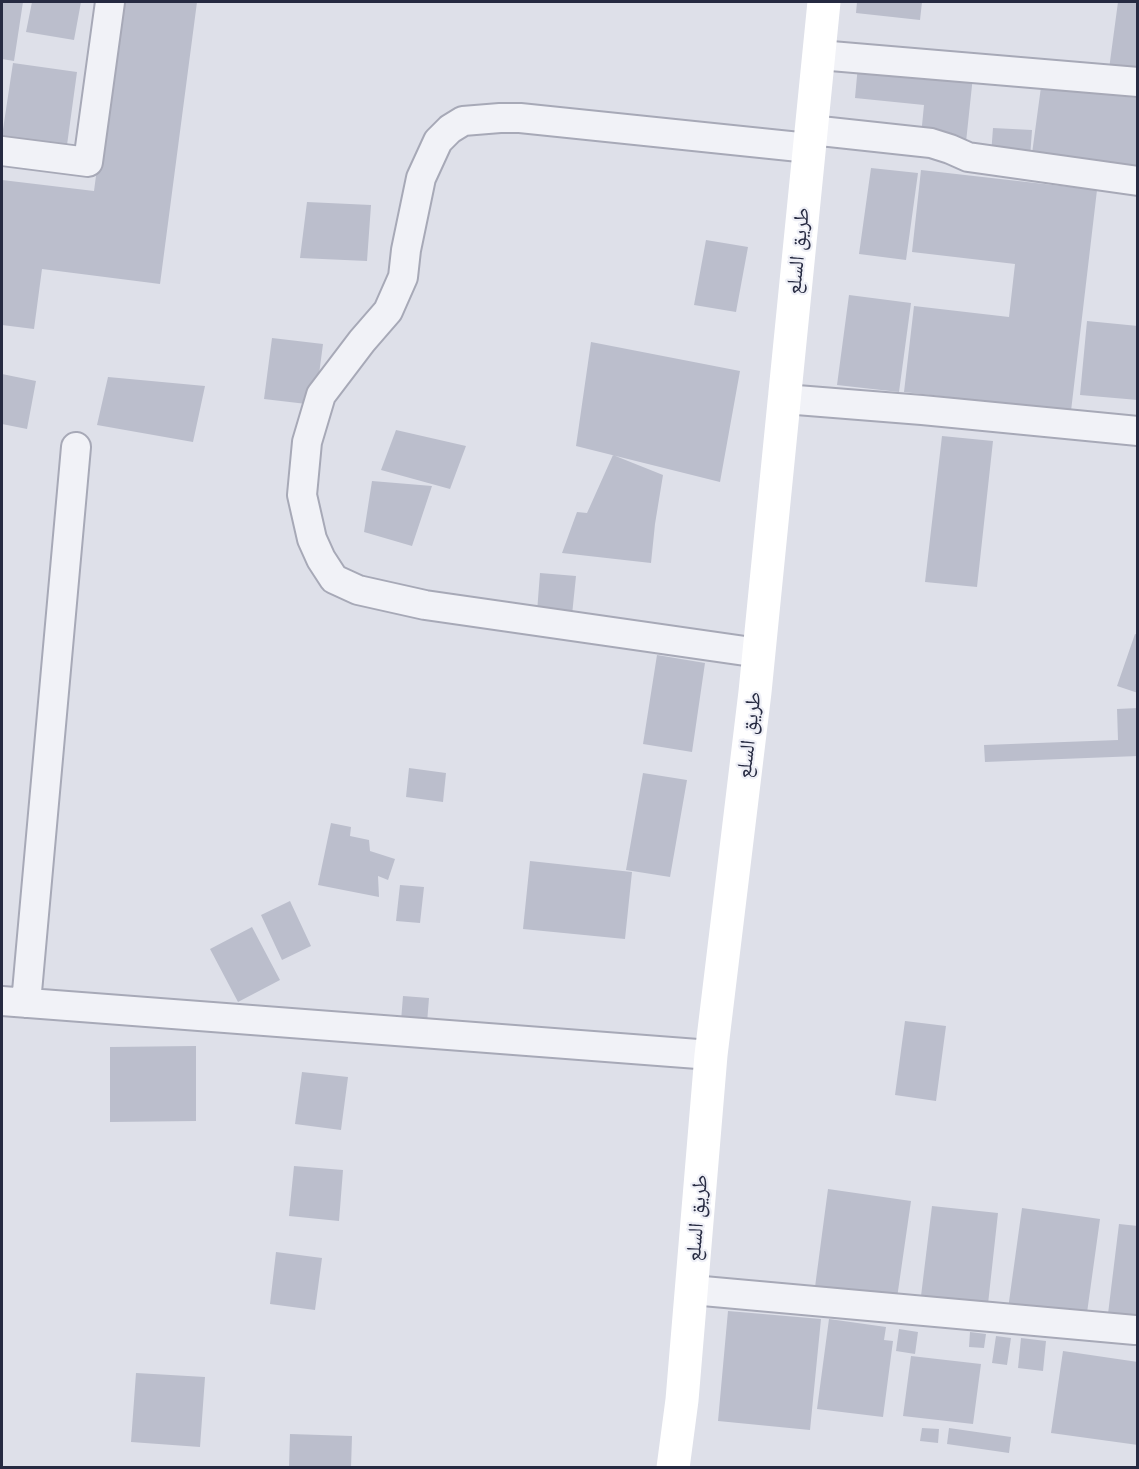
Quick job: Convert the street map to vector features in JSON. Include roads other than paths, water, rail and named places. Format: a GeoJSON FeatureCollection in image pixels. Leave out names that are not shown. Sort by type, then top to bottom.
{"type":"FeatureCollection","features":[{"type":"Feature","properties":{"kind":"street"},"geometry":{"type":"LineString","coordinates":[[2,152],[88,162],[110,2]]}},
{"type":"Feature","properties":{"kind":"street","name":"طريق السلع"},"geometry":{"type":"LineString","coordinates":[[673,1467],[682,1400],[711,1055],[759,653],[824,2]]}},
{"type":"Feature","properties":{"kind":"street"},"geometry":{"type":"LineString","coordinates":[[819,55],[1137,82]]}},
{"type":"Feature","properties":{"kind":"street"},"geometry":{"type":"LineString","coordinates":[[759,653],[425,605],[358,590],[334,579],[321,559],[312,539],[302,495],[307,442],[321,395],[388,311],[403,277],[405,250],[421,178],[438,141],[450,129],[463,121],[500,117],[520,118],[810,139],[931,142],[968,157],[1137,180]]}},
{"type":"Feature","properties":{"kind":"street"},"geometry":{"type":"LineString","coordinates":[[784,399],[1137,431]]}},
{"type":"Feature","properties":{"kind":"street"},"geometry":{"type":"LineString","coordinates":[[76,447],[14,1002],[711,1055]]}},
{"type":"Feature","properties":{"kind":"street"},"geometry":{"type":"LineString","coordinates":[[692,1290],[1135,1330]]}}]}
